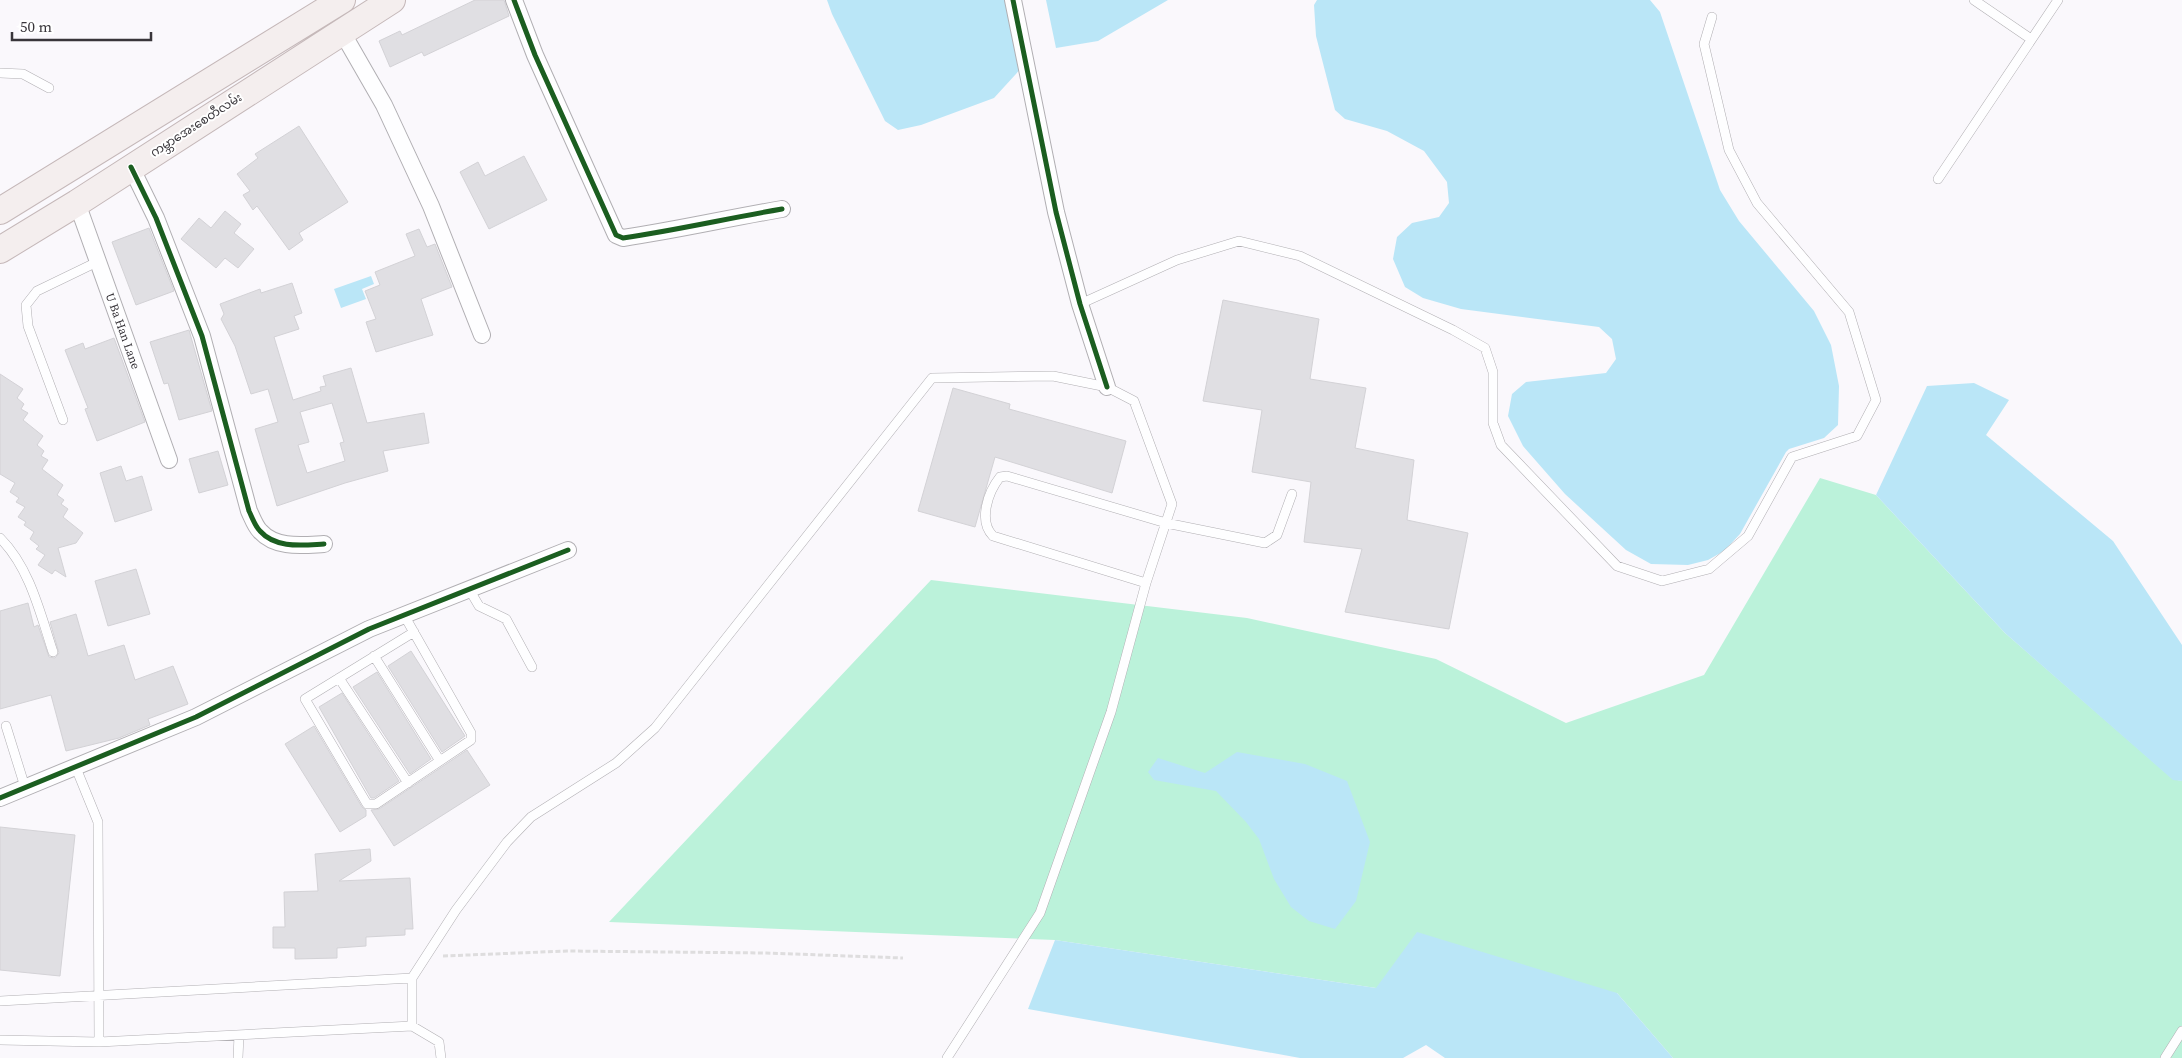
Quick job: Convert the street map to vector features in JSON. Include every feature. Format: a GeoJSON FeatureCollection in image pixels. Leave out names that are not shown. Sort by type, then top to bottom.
{"type":"FeatureCollection","features":[{"type":"Feature","properties":{"kind":"main road"},"geometry":{"type":"LineString","coordinates":[[0,211],[342,0]]}},
{"type":"Feature","properties":{"kind":"main road","name":"ကမ္ဘာအေးစေတီလမ်း"},"geometry":{"type":"LineString","coordinates":[[0,250],[77,203],[392,0]]}},
{"type":"Feature","properties":{"kind":"main road"},"geometry":{"type":"LineString","coordinates":[[242,63],[260,85]]}},
{"type":"Feature","properties":{"kind":"street"},"geometry":{"type":"LineString","coordinates":[[514,0],[535,55],[616,235],[623,238],[673,231],[726,218],[782,210]]}},
{"type":"Feature","properties":{"kind":"street"},"geometry":{"type":"LineString","coordinates":[[1013,0],[1056,212],[1080,304],[1107,387]]}},
{"type":"Feature","properties":{"kind":"street"},"geometry":{"type":"LineString","coordinates":[[342,32],[384,105],[431,206],[482,335]]}},
{"type":"Feature","properties":{"kind":"street"},"geometry":{"type":"LineString","coordinates":[[131,167],[156,218],[202,336],[249,511],[260,532],[277,543],[300,545],[324,544]]}},
{"type":"Feature","properties":{"kind":"street","name":"U Ba Han Lane"},"geometry":{"type":"LineString","coordinates":[[77,203],[169,460]]}},
{"type":"Feature","properties":{"kind":"street"},"geometry":{"type":"LineString","coordinates":[[0,798],[196,717],[369,629],[568,550]]}},
{"type":"Feature","properties":{"kind":"lane"},"geometry":{"type":"LineString","coordinates":[[1974,0],[2031,39]]}},
{"type":"Feature","properties":{"kind":"lane"},"geometry":{"type":"LineString","coordinates":[[1938,179],[2058,0]]}},
{"type":"Feature","properties":{"kind":"lane"},"geometry":{"type":"LineString","coordinates":[[1080,304],[1177,260],[1239,241],[1300,256],[1453,330],[1485,348],[1493,372],[1493,423],[1501,446],[1617,566],[1662,581],[1709,569],[1748,536],[1792,457],[1857,436],[1876,400],[1849,312],[1757,203],[1729,150],[1704,44],[1712,17]]}},
{"type":"Feature","properties":{"kind":"lane"},"geometry":{"type":"LineString","coordinates":[[0,73],[23,74],[50,88]]}},
{"type":"Feature","properties":{"kind":"lane"},"geometry":{"type":"LineString","coordinates":[[62,420],[28,326],[26,305],[37,291],[97,262]]}},
{"type":"Feature","properties":{"kind":"lane"},"geometry":{"type":"LineString","coordinates":[[412,1026],[412,978],[424,957],[507,842],[531,817],[616,763],[655,728],[932,378],[1053,376],[1107,387],[1134,401],[1172,504],[1146,582],[1111,712],[1040,913],[947,1058]]}},
{"type":"Feature","properties":{"kind":"lane"},"geometry":{"type":"LineString","coordinates":[[1146,582],[992,536],[986,529],[984,519],[994,484],[1000,477],[1007,476],[1166,523],[1265,543],[1277,535],[1292,494]]}},
{"type":"Feature","properties":{"kind":"lane"},"geometry":{"type":"LineString","coordinates":[[0,538],[13,552],[32,589],[53,652]]}},
{"type":"Feature","properties":{"kind":"lane"},"geometry":{"type":"LineString","coordinates":[[469,589],[480,606],[506,619],[532,667]]}},
{"type":"Feature","properties":{"kind":"lane"},"geometry":{"type":"LineString","coordinates":[[404,615],[414,632],[472,733],[471,740],[376,804],[367,804],[306,699],[414,632]]}},
{"type":"Feature","properties":{"kind":"lane"},"geometry":{"type":"LineString","coordinates":[[374,656],[440,761]]}},
{"type":"Feature","properties":{"kind":"lane"},"geometry":{"type":"LineString","coordinates":[[339,678],[408,783]]}},
{"type":"Feature","properties":{"kind":"lane"},"geometry":{"type":"LineString","coordinates":[[6,726],[25,788]]}},
{"type":"Feature","properties":{"kind":"lane"},"geometry":{"type":"LineString","coordinates":[[76,768],[98,822],[99,1042]]}},
{"type":"Feature","properties":{"kind":"lane"},"geometry":{"type":"LineString","coordinates":[[0,1001],[412,978]]}},
{"type":"Feature","properties":{"kind":"lane"},"geometry":{"type":"LineString","coordinates":[[0,1040],[99,1042],[412,1026],[439,1042],[441,1058]]}},
{"type":"Feature","properties":{"kind":"lane"},"geometry":{"type":"LineString","coordinates":[[2165,1058],[2182,1031]]}},
{"type":"Feature","properties":{"kind":"lane"},"geometry":{"type":"LineString","coordinates":[[238,1058],[239,1035]]}},
{"type":"Feature","properties":{"kind":"path"},"geometry":{"type":"LineString","coordinates":[[424,957],[567,951],[766,953],[903,958]]}},
{"type":"Feature","properties":{"kind":"green space"},"geometry":{"type":"Polygon","coordinates":[[[1820,478],[1876,495],[2005,633],[2173,779],[2182,781],[2182,1058],[1673,1058],[1617,993],[1376,988],[1055,940],[609,922],[931,580],[1247,618],[1436,659],[1566,723],[1704,675],[1820,478]]]}},
{"type":"Feature","properties":{"kind":"water"},"geometry":{"type":"Polygon","coordinates":[[[827,0],[1016,0],[1025,64],[994,98],[921,125],[898,130],[885,121],[832,14],[827,0]]]}},
{"type":"Feature","properties":{"kind":"water"},"geometry":{"type":"Polygon","coordinates":[[[1046,0],[1168,0],[1098,41],[1056,48],[1046,0]]]}},
{"type":"Feature","properties":{"kind":"water"},"geometry":{"type":"Polygon","coordinates":[[[1317,0],[1650,0],[1660,12],[1720,190],[1739,221],[1814,311],[1831,345],[1839,386],[1838,425],[1824,438],[1789,449],[1786,452],[1740,534],[1724,551],[1708,560],[1688,565],[1651,564],[1626,550],[1565,494],[1523,446],[1508,416],[1512,394],[1526,382],[1606,373],[1616,359],[1612,339],[1599,327],[1461,309],[1423,298],[1405,287],[1393,259],[1397,237],[1412,223],[1439,217],[1449,203],[1447,182],[1424,151],[1387,131],[1345,119],[1335,110],[1316,36],[1314,5],[1317,0]]]}},
{"type":"Feature","properties":{"kind":"water"},"geometry":{"type":"Polygon","coordinates":[[[371,276],[374,284],[362,289],[366,299],[341,308],[334,289],[371,276]]]}},
{"type":"Feature","properties":{"kind":"water"},"geometry":{"type":"Polygon","coordinates":[[[1974,383],[2009,400],[1986,435],[2113,541],[2182,645],[2182,781],[2173,780],[2005,633],[1876,495],[1927,386],[1974,383]]]}},
{"type":"Feature","properties":{"kind":"water"},"geometry":{"type":"Polygon","coordinates":[[[1237,752],[1305,764],[1347,781],[1370,842],[1356,901],[1335,929],[1309,921],[1291,907],[1274,879],[1259,839],[1246,822],[1216,791],[1154,780],[1148,772],[1158,758],[1205,773],[1237,752]]]}},
{"type":"Feature","properties":{"kind":"water"},"geometry":{"type":"Polygon","coordinates":[[[1417,932],[1617,993],[1673,1058],[1445,1058],[1426,1045],[1403,1058],[1300,1058],[1028,1009],[1055,940],[1376,988],[1417,932]]]}},
{"type":"Feature","properties":{"kind":"building"},"geometry":{"type":"Polygon","coordinates":[[[475,0],[504,0],[509,16],[424,56],[422,52],[390,67],[379,41],[400,31],[402,35],[475,0]]]}},
{"type":"Feature","properties":{"kind":"building"},"geometry":{"type":"Polygon","coordinates":[[[299,126],[348,202],[299,233],[303,240],[289,250],[257,206],[253,210],[243,195],[250,191],[237,174],[258,158],[255,154],[299,126]]]}},
{"type":"Feature","properties":{"kind":"building"},"geometry":{"type":"Polygon","coordinates":[[[524,156],[547,200],[489,229],[460,172],[478,162],[485,176],[524,156]]]}},
{"type":"Feature","properties":{"kind":"building"},"geometry":{"type":"Polygon","coordinates":[[[225,211],[241,224],[234,233],[254,249],[238,268],[225,258],[216,268],[181,239],[199,218],[211,228],[225,211]]]}},
{"type":"Feature","properties":{"kind":"building"},"geometry":{"type":"Polygon","coordinates":[[[149,228],[174,291],[136,305],[112,242],[149,228]]]}},
{"type":"Feature","properties":{"kind":"building"},"geometry":{"type":"Polygon","coordinates":[[[419,229],[427,247],[435,244],[452,287],[421,299],[433,335],[376,352],[366,322],[376,319],[365,291],[380,285],[375,272],[415,256],[406,234],[419,229]]]}},
{"type":"Feature","properties":{"kind":"building"},"geometry":{"type":"Polygon","coordinates":[[[292,283],[302,313],[294,316],[299,329],[274,337],[293,400],[321,391],[320,387],[326,386],[323,376],[351,368],[367,423],[424,413],[429,443],[383,451],[388,471],[277,506],[255,429],[278,422],[268,389],[251,394],[235,346],[221,319],[224,314],[220,304],[260,289],[261,293],[292,283]],[[332,403],[300,412],[309,442],[298,445],[307,473],[345,461],[340,443],[344,442],[332,403]]]}},
{"type":"Feature","properties":{"kind":"building"},"geometry":{"type":"Polygon","coordinates":[[[1223,300],[1319,319],[1310,379],[1366,388],[1355,448],[1414,460],[1407,520],[1468,533],[1449,629],[1345,612],[1362,549],[1304,542],[1311,482],[1252,472],[1262,410],[1203,401],[1223,300]]]}},
{"type":"Feature","properties":{"kind":"building"},"geometry":{"type":"Polygon","coordinates":[[[189,330],[212,411],[179,420],[168,383],[164,384],[150,342],[189,330]]]}},
{"type":"Feature","properties":{"kind":"building"},"geometry":{"type":"Polygon","coordinates":[[[114,338],[145,422],[97,441],[85,409],[88,408],[65,350],[83,343],[85,349],[114,338]]]}},
{"type":"Feature","properties":{"kind":"building"},"geometry":{"type":"Polygon","coordinates":[[[0,374],[23,389],[17,398],[24,404],[21,409],[28,413],[23,420],[43,436],[37,445],[44,451],[41,456],[48,460],[42,469],[63,485],[57,495],[64,500],[61,504],[68,509],[63,517],[83,533],[76,543],[58,548],[66,577],[55,570],[52,574],[38,565],[45,555],[36,549],[39,546],[30,539],[34,532],[24,525],[26,522],[18,517],[25,507],[16,502],[19,498],[10,492],[15,483],[0,474],[0,374]]]}},
{"type":"Feature","properties":{"kind":"building"},"geometry":{"type":"Polygon","coordinates":[[[953,388],[1010,404],[1009,409],[1126,441],[1112,493],[995,457],[975,527],[918,511],[953,388]]]}},
{"type":"Feature","properties":{"kind":"building"},"geometry":{"type":"Polygon","coordinates":[[[218,451],[228,485],[199,493],[189,459],[218,451]]]}},
{"type":"Feature","properties":{"kind":"building"},"geometry":{"type":"Polygon","coordinates":[[[121,466],[126,481],[142,476],[152,510],[115,522],[100,473],[121,466]]]}},
{"type":"Feature","properties":{"kind":"building"},"geometry":{"type":"Polygon","coordinates":[[[136,569],[150,614],[108,626],[95,581],[136,569]]]}},
{"type":"Feature","properties":{"kind":"building"},"geometry":{"type":"Polygon","coordinates":[[[28,603],[34,627],[38,625],[49,657],[55,658],[59,653],[50,622],[76,614],[88,656],[124,645],[135,680],[173,666],[188,704],[148,719],[150,725],[119,738],[66,751],[51,695],[0,709],[0,611],[28,603]]]}},
{"type":"Feature","properties":{"kind":"building"},"geometry":{"type":"Polygon","coordinates":[[[411,651],[465,736],[442,752],[388,666],[411,651]]]}},
{"type":"Feature","properties":{"kind":"building"},"geometry":{"type":"Polygon","coordinates":[[[377,672],[431,759],[410,774],[353,687],[377,672]]]}},
{"type":"Feature","properties":{"kind":"building"},"geometry":{"type":"Polygon","coordinates":[[[342,693],[399,781],[374,798],[371,798],[319,707],[342,693]]]}},
{"type":"Feature","properties":{"kind":"building"},"geometry":{"type":"Polygon","coordinates":[[[314,726],[362,807],[366,810],[366,816],[340,832],[285,744],[314,726]]]}},
{"type":"Feature","properties":{"kind":"building"},"geometry":{"type":"Polygon","coordinates":[[[467,750],[490,785],[394,846],[371,810],[379,809],[467,750]]]}},
{"type":"Feature","properties":{"kind":"building"},"geometry":{"type":"Polygon","coordinates":[[[0,827],[75,835],[60,976],[0,970],[0,827]]]}},
{"type":"Feature","properties":{"kind":"building"},"geometry":{"type":"Polygon","coordinates":[[[370,849],[371,861],[339,881],[410,878],[413,929],[405,929],[405,935],[366,937],[366,946],[337,948],[337,958],[295,959],[295,948],[273,948],[273,927],[285,927],[284,892],[318,891],[315,854],[370,849]]]}},
{"type":"Feature","properties":{"kind":"cycle path"},"geometry":{"type":"LineString","coordinates":[[514,0],[535,55],[616,235],[623,238],[782,209]]}},
{"type":"Feature","properties":{"kind":"cycle path"},"geometry":{"type":"LineString","coordinates":[[1013,0],[1056,212],[1080,304],[1107,387]]}},
{"type":"Feature","properties":{"kind":"cycle path"},"geometry":{"type":"LineString","coordinates":[[131,167],[156,218],[202,336],[249,511],[255,524],[266,537],[274,541],[290,545],[324,544]]}},
{"type":"Feature","properties":{"kind":"cycle path"},"geometry":{"type":"LineString","coordinates":[[0,798],[196,717],[369,629],[568,550]]}}]}
